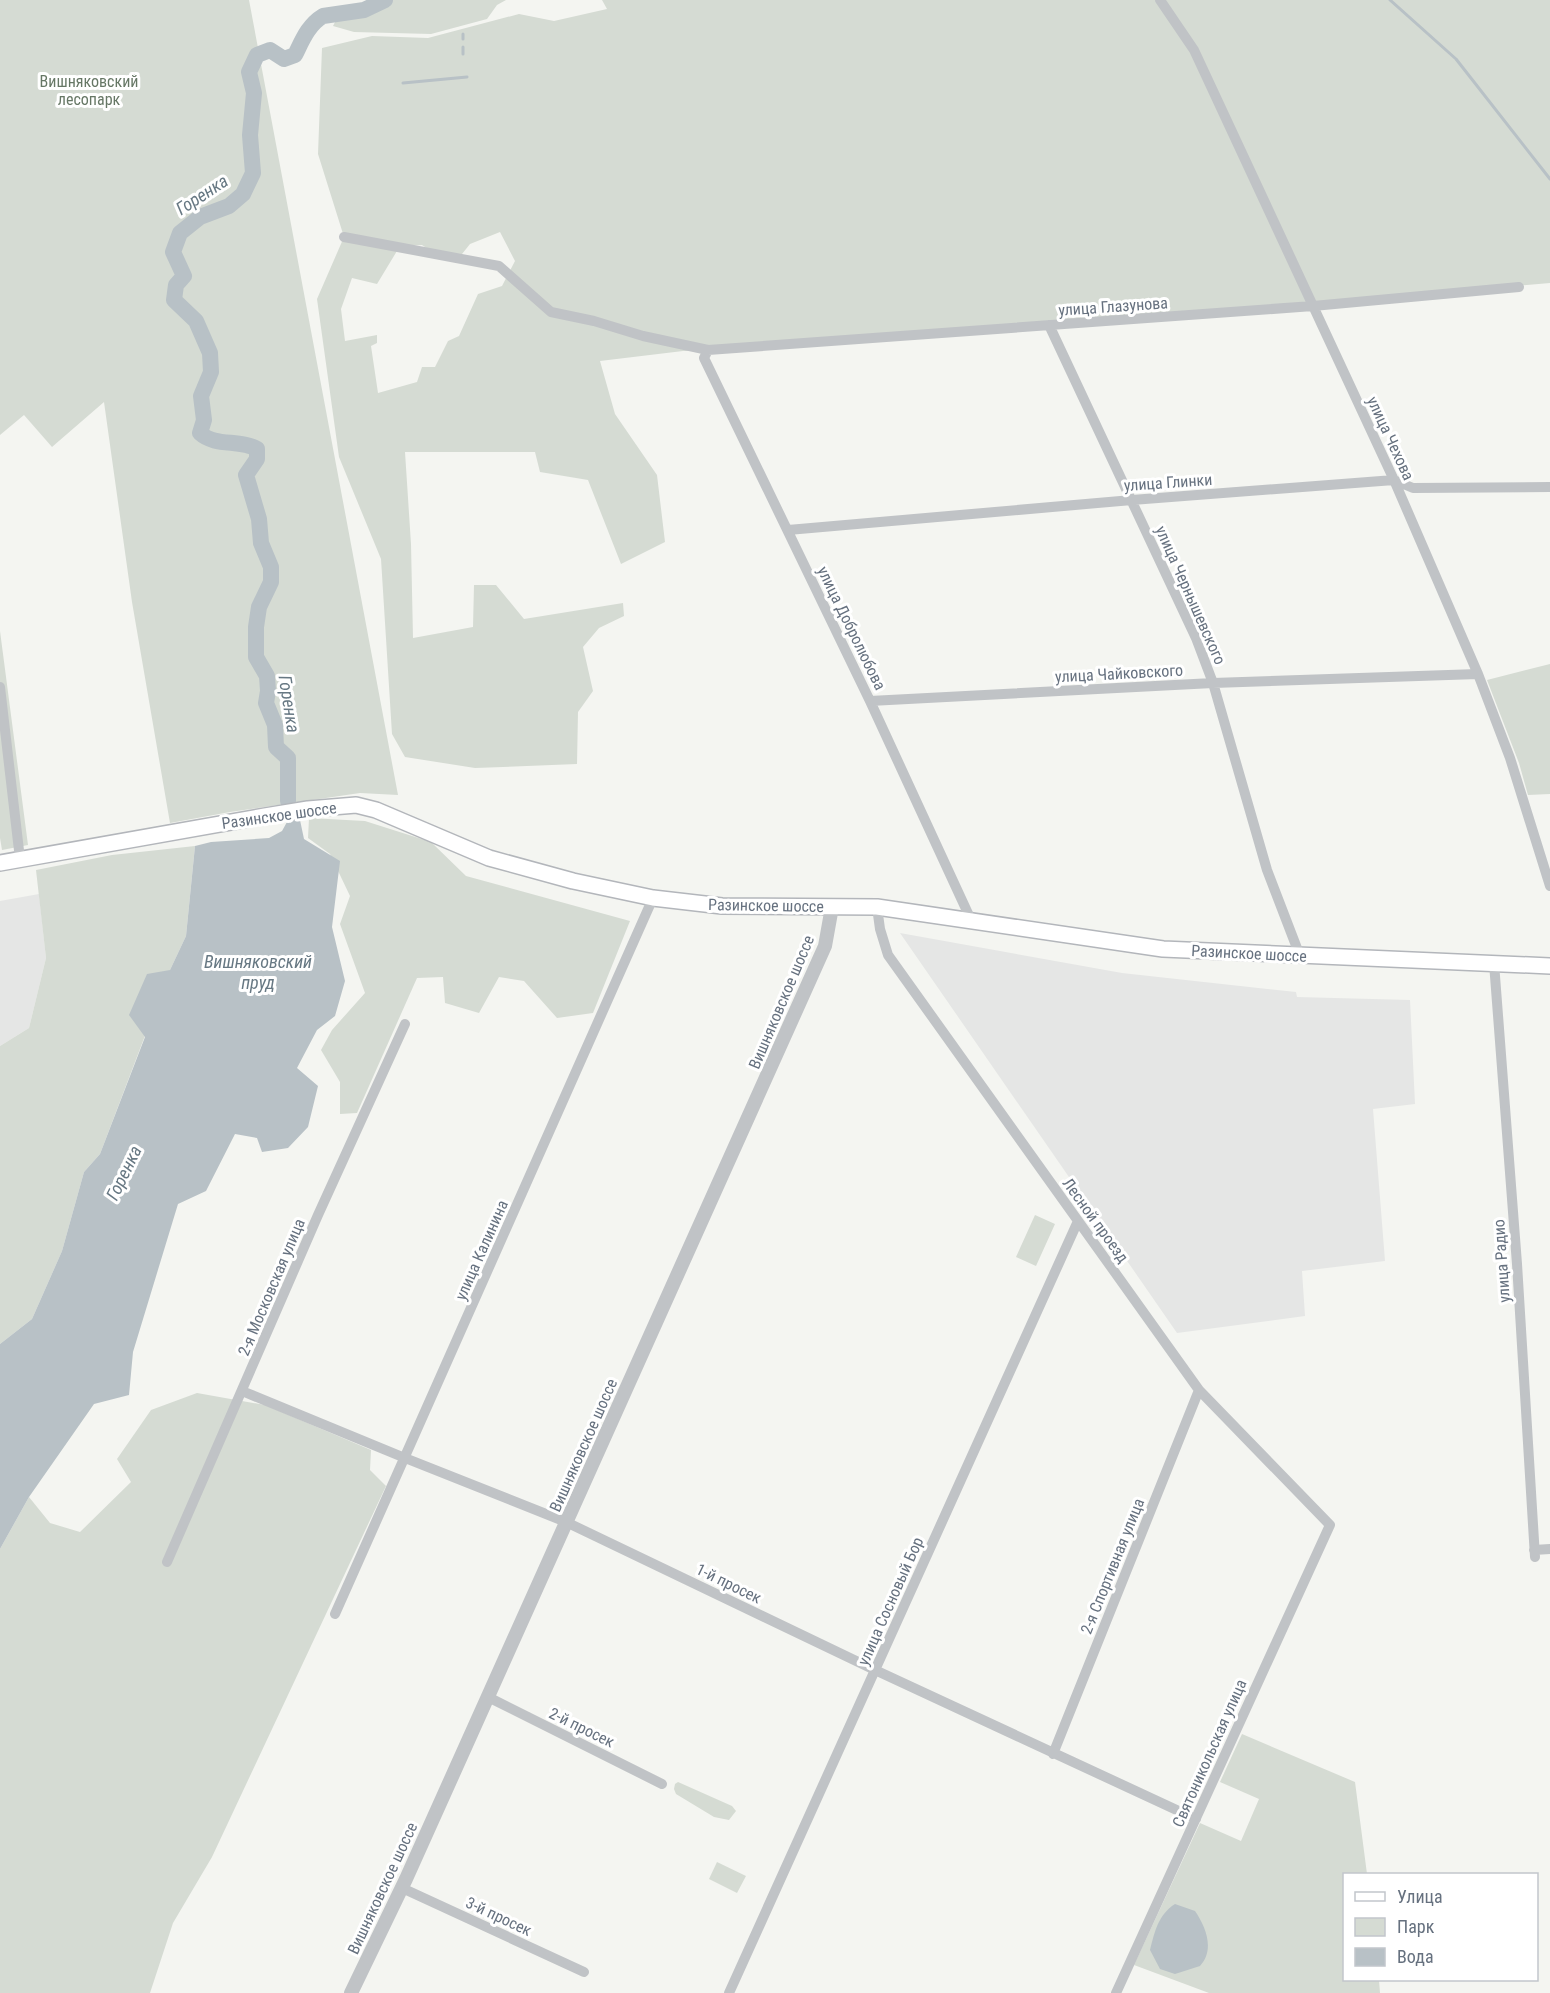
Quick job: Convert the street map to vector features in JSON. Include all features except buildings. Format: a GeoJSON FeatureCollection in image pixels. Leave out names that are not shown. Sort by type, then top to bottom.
{"type":"FeatureCollection","features":[{"type":"Feature","properties":{"kind":"main road","name":"Разинское шоссе"},"geometry":{"type":"LineString","coordinates":[[0,863],[265,816],[356,805],[376,810],[489,858],[573,881],[653,898],[722,906],[877,907],[1163,949],[1550,966]]}},
{"type":"Feature","properties":{"kind":"street","name":"улица Чехова"},"geometry":{"type":"LineString","coordinates":[[1160,0],[1194,50],[1394,480],[1478,674],[1510,758],[1550,886]]}},
{"type":"Feature","properties":{"kind":"street","name":"улица Глазунова"},"geometry":{"type":"LineString","coordinates":[[344,237],[499,266],[551,312],[708,350],[1313,306],[1520,287]]}},
{"type":"Feature","properties":{"kind":"street","name":"улица Чернышевского"},"geometry":{"type":"LineString","coordinates":[[1049,325],[1196,638],[1213,683],[1268,870],[1300,956]]}},
{"type":"Feature","properties":{"kind":"street","name":"улица Добролюбова"},"geometry":{"type":"LineString","coordinates":[[708,350],[704,358],[870,701],[972,922]]}},
{"type":"Feature","properties":{"kind":"street","name":"улица Глинки"},"geometry":{"type":"LineString","coordinates":[[788,530],[1394,480],[1413,488],[1550,487]]}},
{"type":"Feature","properties":{"kind":"street","name":"улица Чайковского"},"geometry":{"type":"LineString","coordinates":[[870,701],[1213,683],[1478,674]]}},
{"type":"Feature","properties":{"kind":"street"},"geometry":{"type":"LineString","coordinates":[[0,687],[20,859]]}},
{"type":"Feature","properties":{"kind":"street","name":"улица Калинина"},"geometry":{"type":"LineString","coordinates":[[335,1614],[653,898]]}},
{"type":"Feature","properties":{"kind":"street","name":"Вишняковское шоссе"},"geometry":{"type":"LineString","coordinates":[[351,1993],[402,1888],[825,946],[832,907]]}},
{"type":"Feature","properties":{"kind":"street","name":"Лесной проезд"},"geometry":{"type":"LineString","coordinates":[[877,907],[880,929],[888,955],[1199,1390],[1329,1525]]}},
{"type":"Feature","properties":{"kind":"street","name":"улица Радио"},"geometry":{"type":"LineString","coordinates":[[1494,963],[1517,1264],[1534,1554],[1550,1549]]}},
{"type":"Feature","properties":{"kind":"street","name":"2-я Московская улица"},"geometry":{"type":"LineString","coordinates":[[167,1562],[318,1215],[405,1024]]}},
{"type":"Feature","properties":{"kind":"street","name":"улица Сосновый Бор"},"geometry":{"type":"LineString","coordinates":[[729,1993],[1078,1221]]}},
{"type":"Feature","properties":{"kind":"street","name":"2-я Спортивная улица"},"geometry":{"type":"LineString","coordinates":[[1053,1754],[1199,1390]]}},
{"type":"Feature","properties":{"kind":"street","name":"1-й просек"},"geometry":{"type":"LineString","coordinates":[[242,1391],[567,1522],[875,1670],[1196,1819]]}},
{"type":"Feature","properties":{"kind":"street","name":"Святоникольская улица"},"geometry":{"type":"LineString","coordinates":[[1116,1993],[1329,1525]]}},
{"type":"Feature","properties":{"kind":"street","name":"2-й просек"},"geometry":{"type":"LineString","coordinates":[[488,1697],[662,1784]]}},
{"type":"Feature","properties":{"kind":"street","name":"3-й просек"},"geometry":{"type":"LineString","coordinates":[[402,1888],[584,1972]]}},
{"type":"Feature","properties":{"kind":"shaded area"},"geometry":{"type":"Polygon","coordinates":[[[39,894],[46,958],[29,1028],[0,1046],[0,901],[39,894]]]}},
{"type":"Feature","properties":{"kind":"shaded area"},"geometry":{"type":"Polygon","coordinates":[[[900,933],[1122,973],[1296,992],[1297,997],[1410,1000],[1415,1104],[1373,1109],[1385,1261],[1302,1271],[1305,1316],[1177,1333],[900,933]]]}},
{"type":"Feature","properties":{"kind":"green space","name":"Вишняковский лесопарк"},"geometry":{"type":"Polygon","coordinates":[[[0,0],[249,0],[398,795],[360,793],[170,823],[132,602],[104,402],[52,447],[24,415],[0,435],[0,0]]]}},
{"type":"Feature","properties":{"kind":"green space"},"geometry":{"type":"Polygon","coordinates":[[[381,0],[506,0],[497,5],[487,19],[431,34],[354,32],[333,26],[339,14],[381,0]]]}},
{"type":"Feature","properties":{"kind":"green space"},"geometry":{"type":"Polygon","coordinates":[[[602,0],[1550,0],[1550,283],[742,350],[683,351],[600,361],[615,414],[657,475],[665,542],[621,564],[588,480],[540,472],[535,452],[405,452],[411,544],[413,638],[473,627],[474,585],[496,585],[524,619],[623,603],[624,616],[599,628],[583,647],[593,691],[578,712],[577,764],[475,768],[405,757],[392,734],[381,559],[339,457],[317,299],[344,237],[318,154],[322,48],[372,36],[428,38],[519,14],[554,21],[607,9],[602,0]],[[500,232],[470,244],[462,254],[434,253],[422,245],[400,246],[377,284],[352,278],[341,309],[345,341],[377,335],[377,343],[371,346],[378,393],[417,382],[422,367],[435,367],[448,341],[459,336],[478,294],[502,286],[515,261],[500,232]]]}},
{"type":"Feature","properties":{"kind":"green space"},"geometry":{"type":"Polygon","coordinates":[[[0,631],[28,845],[2,850],[0,838],[0,631]]]}},
{"type":"Feature","properties":{"kind":"green space"},"geometry":{"type":"Polygon","coordinates":[[[1550,664],[1550,794],[1528,795],[1519,763],[1487,680],[1550,664]]]}},
{"type":"Feature","properties":{"kind":"green space"},"geometry":{"type":"Polygon","coordinates":[[[309,818],[365,821],[431,842],[466,876],[630,921],[593,1013],[557,1018],[524,981],[499,977],[479,1013],[445,1003],[443,977],[417,978],[357,1113],[340,1114],[340,1082],[321,1050],[332,1030],[365,993],[340,924],[350,896],[330,854],[308,838],[309,818]]]}},
{"type":"Feature","properties":{"kind":"green space"},"geometry":{"type":"Polygon","coordinates":[[[195,846],[186,936],[170,970],[100,1154],[84,1172],[62,1251],[32,1319],[0,1344],[0,1046],[29,1028],[46,958],[36,870],[112,855],[195,846]]]}},
{"type":"Feature","properties":{"kind":"green space"},"geometry":{"type":"Polygon","coordinates":[[[1035,1215],[1055,1224],[1036,1266],[1016,1257],[1035,1215]]]}},
{"type":"Feature","properties":{"kind":"green space"},"geometry":{"type":"Polygon","coordinates":[[[197,1393],[265,1405],[371,1450],[370,1470],[386,1486],[212,1857],[173,1923],[150,1993],[0,1993],[0,1549],[29,1497],[50,1523],[80,1532],[131,1482],[117,1459],[151,1410],[197,1393]]]}},
{"type":"Feature","properties":{"kind":"green space"},"geometry":{"type":"Polygon","coordinates":[[[1242,1734],[1355,1782],[1367,1873],[1343,1873],[1343,1981],[1379,1981],[1380,1993],[1209,1993],[1134,1965],[1200,1823],[1241,1841],[1259,1799],[1220,1782],[1242,1734]]]}},
{"type":"Feature","properties":{"kind":"green space"},"geometry":{"type":"Polygon","coordinates":[[[678,1782],[732,1806],[736,1811],[729,1820],[714,1817],[676,1794],[674,1789],[678,1782]]]}},
{"type":"Feature","properties":{"kind":"green space"},"geometry":{"type":"Polygon","coordinates":[[[717,1862],[746,1876],[737,1893],[709,1879],[717,1862]]]}},
{"type":"Feature","properties":{"kind":"water","name":"Вишняковский пруд"},"geometry":{"type":"Polygon","coordinates":[[[300,820],[304,839],[340,861],[332,927],[345,981],[335,1016],[317,1030],[297,1068],[318,1086],[308,1127],[288,1148],[262,1152],[257,1138],[235,1134],[206,1191],[178,1204],[133,1352],[129,1395],[94,1404],[29,1497],[0,1549],[0,1344],[32,1319],[62,1251],[84,1172],[100,1154],[145,1037],[129,1015],[147,974],[170,970],[186,936],[195,846],[211,842],[269,838],[282,831],[287,822],[300,820]]]}},
{"type":"Feature","properties":{"kind":"water"},"geometry":{"type":"Polygon","coordinates":[[[1175,1904],[1195,1911],[1203,1924],[1208,1946],[1205,1960],[1200,1966],[1175,1974],[1160,1969],[1150,1950],[1161,1918],[1175,1904]]]}},
{"type":"Feature","properties":{"kind":"waterway","name":"Горенка"},"geometry":{"type":"LineString","coordinates":[[288,801],[288,758],[276,747],[275,725],[266,703],[267,676],[256,657],[259,607],[271,582],[271,567],[261,543],[259,519],[246,475],[257,459],[257,449],[243,444],[220,442],[200,433],[204,420],[201,396],[211,372],[210,353],[196,321],[174,300],[176,285],[184,276],[173,252],[180,233],[200,217],[229,206],[243,194],[253,173],[250,135],[254,93],[249,72],[257,55],[270,50],[284,59],[295,55],[309,29],[323,16],[364,10],[385,0]]}},
{"type":"Feature","properties":{"kind":"waterway"},"geometry":{"type":"LineString","coordinates":[[1390,0],[1456,59],[1550,179]]}},
{"type":"Feature","properties":{"kind":"waterway"},"geometry":{"type":"LineString","coordinates":[[463,34],[463,39]]}},
{"type":"Feature","properties":{"kind":"waterway"},"geometry":{"type":"LineString","coordinates":[[463,47],[463,54]]}},
{"type":"Feature","properties":{"kind":"waterway"},"geometry":{"type":"LineString","coordinates":[[403,83],[467,77]]}}]}
